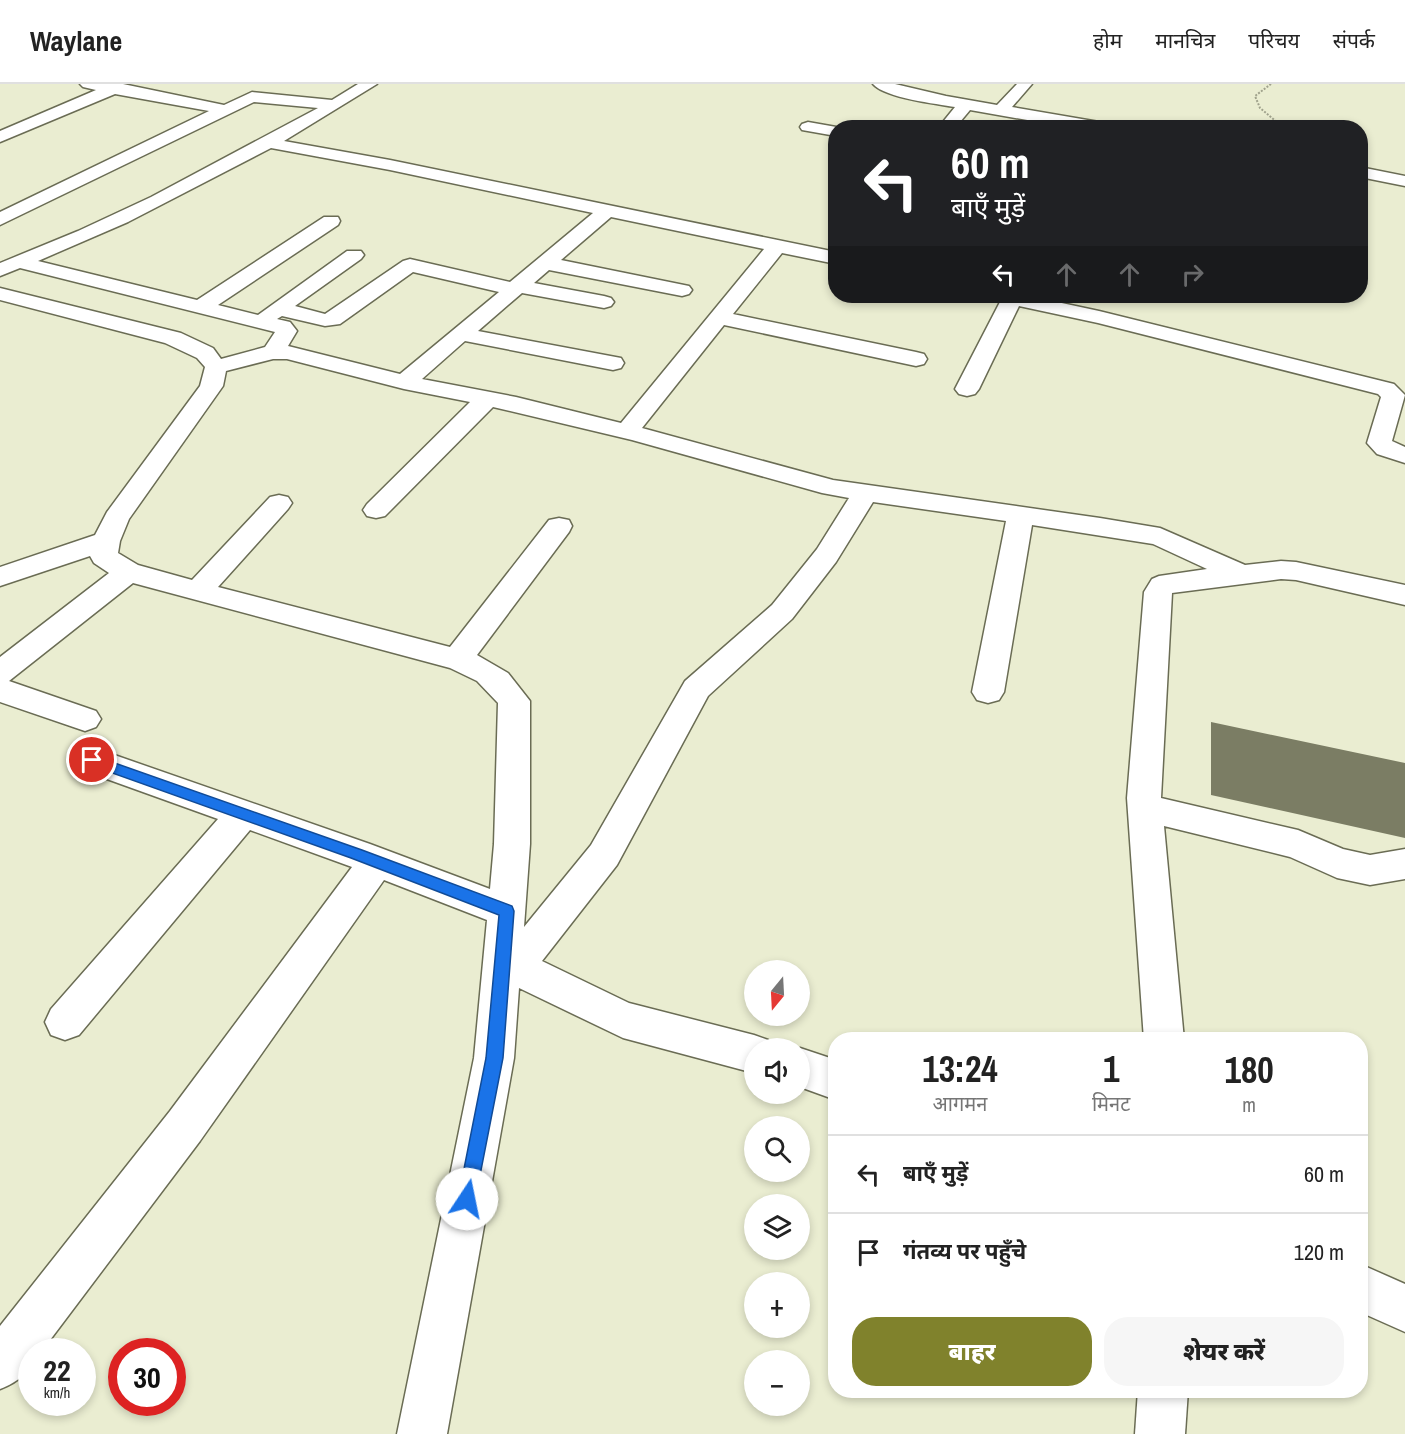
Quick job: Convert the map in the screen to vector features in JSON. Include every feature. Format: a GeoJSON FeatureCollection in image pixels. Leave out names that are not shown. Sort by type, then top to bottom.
{"type":"FeatureCollection","features":[{"type":"Feature","properties":{"kind":"street"},"geometry":{"type":"LineString","coordinates":[[88,84],[117,87],[227,110]]}},
{"type":"Feature","properties":{"kind":"street"},"geometry":{"type":"LineString","coordinates":[[9,266],[83,235],[269,143],[369,84]]}},
{"type":"Feature","properties":{"kind":"street"},"geometry":{"type":"LineString","coordinates":[[881,84],[925,97],[1059,120]]}},
{"type":"Feature","properties":{"kind":"street"},"geometry":{"type":"LineString","coordinates":[[925,97],[940,84]]}},
{"type":"Feature","properties":{"kind":"street"},"geometry":{"type":"LineString","coordinates":[[1001,110],[1025,85]]}},
{"type":"Feature","properties":{"kind":"street"},"geometry":{"type":"LineString","coordinates":[[0,137],[117,87]]}},
{"type":"Feature","properties":{"kind":"street"},"geometry":{"type":"LineString","coordinates":[[0,219],[256,96],[334,105]]}},
{"type":"Feature","properties":{"kind":"street"},"geometry":{"type":"LineString","coordinates":[[953,120],[966,105]]}},
{"type":"Feature","properties":{"kind":"street"},"geometry":{"type":"LineString","coordinates":[[808,126],[828,130]]}},
{"type":"Feature","properties":{"kind":"street"},"geometry":{"type":"LineString","coordinates":[[269,143],[828,256]]}},
{"type":"Feature","properties":{"kind":"street"},"geometry":{"type":"LineString","coordinates":[[1368,174],[1405,181]]}},
{"type":"Feature","properties":{"kind":"street"},"geometry":{"type":"LineString","coordinates":[[404,382],[608,210]]}},
{"type":"Feature","properties":{"kind":"street"},"geometry":{"type":"LineString","coordinates":[[200,307],[331,221]]}},
{"type":"Feature","properties":{"kind":"street"},"geometry":{"type":"LineString","coordinates":[[626,432],[777,246]]}},
{"type":"Feature","properties":{"kind":"street"},"geometry":{"type":"LineString","coordinates":[[260,321],[354,255]]}},
{"type":"Feature","properties":{"kind":"street"},"geometry":{"type":"LineString","coordinates":[[545,263],[682,290]]}},
{"type":"Feature","properties":{"kind":"street"},"geometry":{"type":"LineString","coordinates":[[279,309],[332,320],[410,265],[604,302]]}},
{"type":"Feature","properties":{"kind":"street"},"geometry":{"type":"LineString","coordinates":[[9,266],[282,327],[286,331],[273,352]]}},
{"type":"Feature","properties":{"kind":"street"},"geometry":{"type":"LineString","coordinates":[[0,294],[173,338],[205,353],[216,367]]}},
{"type":"Feature","properties":{"kind":"street"},"geometry":{"type":"LineString","coordinates":[[967,389],[1004,303]]}},
{"type":"Feature","properties":{"kind":"street"},"geometry":{"type":"LineString","coordinates":[[1032,303],[1386,389],[1393,395],[1379,442],[1386,449],[1405,455]]}},
{"type":"Feature","properties":{"kind":"street"},"geometry":{"type":"LineString","coordinates":[[719,317],[916,359]]}},
{"type":"Feature","properties":{"kind":"street"},"geometry":{"type":"LineString","coordinates":[[461,334],[613,363]]}},
{"type":"Feature","properties":{"kind":"street"},"geometry":{"type":"LineString","coordinates":[[216,367],[273,352],[287,352],[404,382],[488,398],[626,432],[831,488],[1160,537],[1243,574]]}},
{"type":"Feature","properties":{"kind":"street"},"geometry":{"type":"LineString","coordinates":[[216,367],[211,386],[116,518],[106,541],[104,557],[128,572],[430,653],[458,658],[490,673],[504,686],[514,701],[512,844],[507,911],[509,964],[494,1058],[422,1434]]}},
{"type":"Feature","properties":{"kind":"street"},"geometry":{"type":"LineString","coordinates":[[376,510],[488,398]]}},
{"type":"Feature","properties":{"kind":"street"},"geometry":{"type":"LineString","coordinates":[[509,964],[604,855],[696,689],[710,674],[781,613],[838,538],[864,494]]}},
{"type":"Feature","properties":{"kind":"street"},"geometry":{"type":"LineString","coordinates":[[198,591],[279,503]]}},
{"type":"Feature","properties":{"kind":"street"},"geometry":{"type":"LineString","coordinates":[[988,692],[1020,515]]}},
{"type":"Feature","properties":{"kind":"street"},"geometry":{"type":"LineString","coordinates":[[458,658],[559,526]]}},
{"type":"Feature","properties":{"kind":"street"},"geometry":{"type":"LineString","coordinates":[[0,578],[106,541]]}},
{"type":"Feature","properties":{"kind":"street"},"geometry":{"type":"LineString","coordinates":[[1163,1032],[1145,808],[1158,592],[1162,586],[1169,583],[1243,574],[1296,571],[1405,595]]}},
{"type":"Feature","properties":{"kind":"street"},"geometry":{"type":"LineString","coordinates":[[0,673],[128,572]]}},
{"type":"Feature","properties":{"kind":"street"},"geometry":{"type":"LineString","coordinates":[[0,690],[85,719]]}},
{"type":"Feature","properties":{"kind":"street"},"geometry":{"type":"LineString","coordinates":[[92,760],[507,911]]}},
{"type":"Feature","properties":{"kind":"street"},"geometry":{"type":"LineString","coordinates":[[1145,808],[1298,844],[1337,863],[1370,870],[1405,864]]}},
{"type":"Feature","properties":{"kind":"street"},"geometry":{"type":"LineString","coordinates":[[65,1022],[243,814]]}},
{"type":"Feature","properties":{"kind":"street"},"geometry":{"type":"LineString","coordinates":[[0,1365],[185,1126],[377,862]]}},
{"type":"Feature","properties":{"kind":"street"},"geometry":{"type":"LineString","coordinates":[[509,964],[623,1020],[744,1051]]}},
{"type":"Feature","properties":{"kind":"street"},"geometry":{"type":"LineString","coordinates":[[810,1071],[828,1077]]}},
{"type":"Feature","properties":{"kind":"street"},"geometry":{"type":"LineString","coordinates":[[1368,1291],[1405,1308]]}},
{"type":"Feature","properties":{"kind":"street"},"geometry":{"type":"LineString","coordinates":[[1160,1434],[1162,1398]]}},
{"type":"Feature","properties":{"kind":"path"},"geometry":{"type":"LineString","coordinates":[[1271,84],[1255,96],[1260,108],[1274,120]]}},
{"type":"Feature","properties":{"kind":"building"},"geometry":{"type":"Polygon","coordinates":[[[1211,722],[1405,763],[1405,838],[1211,795],[1211,722]]]}},
{"type":"Feature","properties":{"kind":"route"},"geometry":{"type":"LineString","coordinates":[[92,760],[357,854],[507,911],[494,1058],[467,1199]]}}]}
